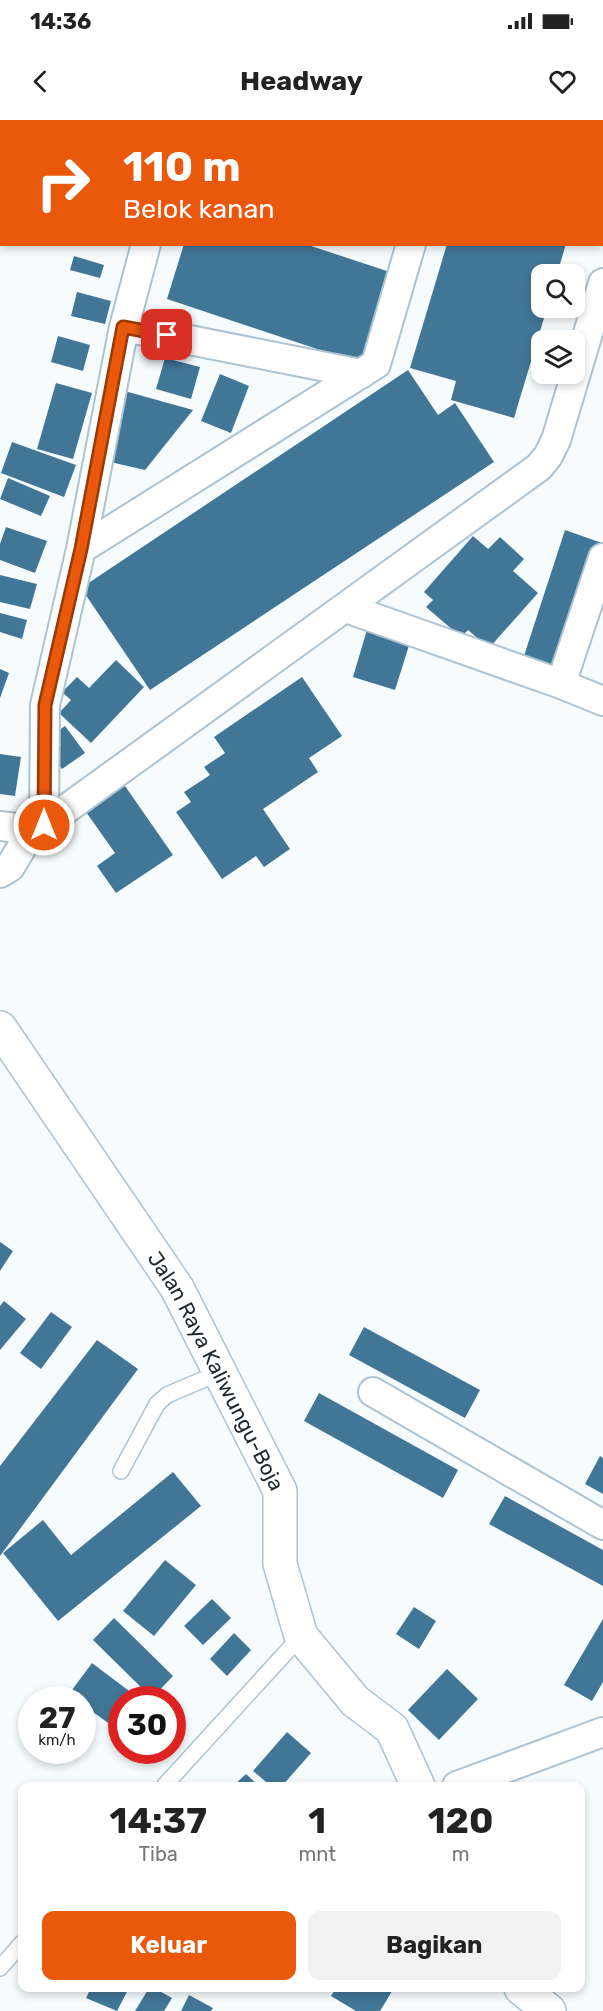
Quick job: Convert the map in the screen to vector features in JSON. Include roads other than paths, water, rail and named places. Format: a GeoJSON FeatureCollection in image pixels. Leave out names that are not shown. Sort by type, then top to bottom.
{"type":"FeatureCollection","features":[{"type":"Feature","properties":{"kind":"main road","name":"Jalan Raya Kaliwungu-Boja"},"geometry":{"type":"LineString","coordinates":[[0,1028],[177,1288],[280,1491],[280,1564],[301,1636],[355,1701],[392,1729],[416,1782]]}},
{"type":"Feature","properties":{"kind":"main road"},"geometry":{"type":"LineString","coordinates":[[526,1992],[549,2011]]}},
{"type":"Feature","properties":{"kind":"street"},"geometry":{"type":"LineString","coordinates":[[38,827],[45,705],[81,549],[123,327],[145,246]]}},
{"type":"Feature","properties":{"kind":"street"},"geometry":{"type":"LineString","coordinates":[[81,549],[376,364],[380,356],[404,247]]}},
{"type":"Feature","properties":{"kind":"street"},"geometry":{"type":"LineString","coordinates":[[0,873],[10,867],[38,827],[346,608],[539,467],[556,440],[603,283]]}},
{"type":"Feature","properties":{"kind":"street"},"geometry":{"type":"LineString","coordinates":[[123,327],[361,374]]}},
{"type":"Feature","properties":{"kind":"street"},"geometry":{"type":"LineString","coordinates":[[561,684],[603,558]]}},
{"type":"Feature","properties":{"kind":"street"},"geometry":{"type":"LineString","coordinates":[[346,608],[603,701]]}},
{"type":"Feature","properties":{"kind":"street"},"geometry":{"type":"LineString","coordinates":[[0,826],[38,827]]}},
{"type":"Feature","properties":{"kind":"street"},"geometry":{"type":"LineString","coordinates":[[373,1392],[603,1525]]}},
{"type":"Feature","properties":{"kind":"street"},"geometry":{"type":"LineString","coordinates":[[468,1782],[603,1732]]}},
{"type":"Feature","properties":{"kind":"lane"},"geometry":{"type":"LineString","coordinates":[[122,1471],[157,1404],[167,1395],[221,1372]]}},
{"type":"Feature","properties":{"kind":"lane"},"geometry":{"type":"LineString","coordinates":[[168,1782],[301,1636]]}},
{"type":"Feature","properties":{"kind":"lane"},"geometry":{"type":"LineString","coordinates":[[0,1968],[18,1948]]}}]}
